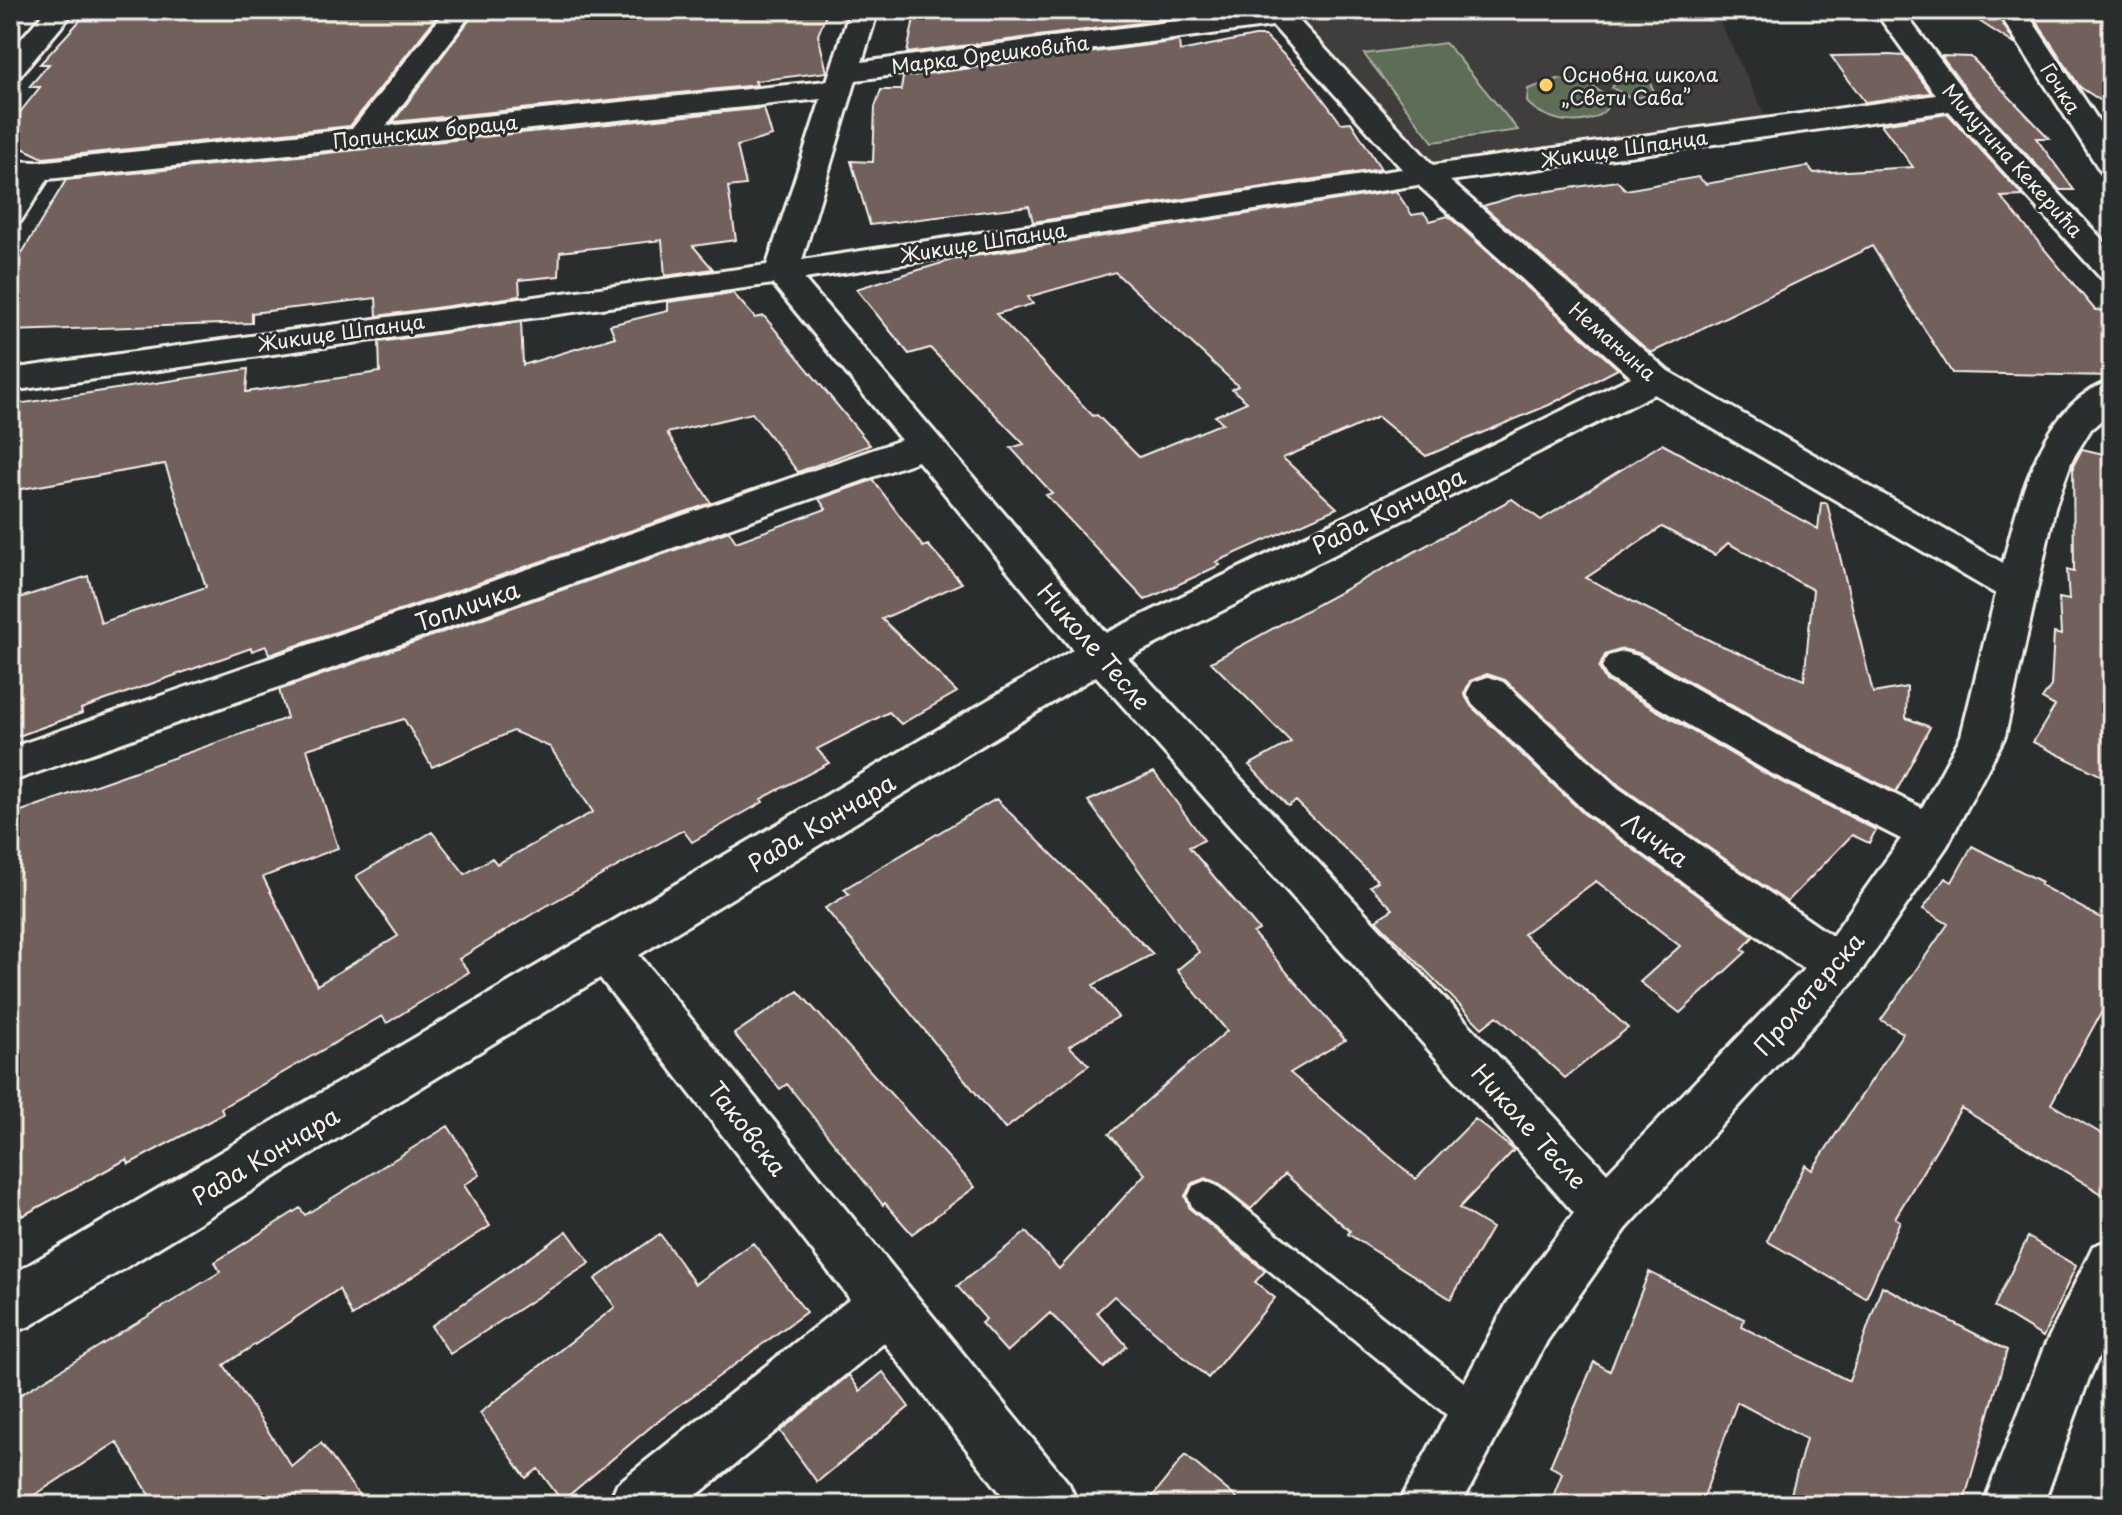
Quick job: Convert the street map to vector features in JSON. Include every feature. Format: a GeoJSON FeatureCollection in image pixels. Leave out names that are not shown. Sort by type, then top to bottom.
{"type":"FeatureCollection","features":[{"type":"Feature","properties":{"kind":"street"},"geometry":{"type":"LineString","coordinates":[[10,70],[61,10]]}},
{"type":"Feature","properties":{"kind":"street"},"geometry":{"type":"LineString","coordinates":[[361,138],[460,10]]}},
{"type":"Feature","properties":{"kind":"street"},"geometry":{"type":"LineString","coordinates":[[781,273],[864,10]]}},
{"type":"Feature","properties":{"kind":"street","name":"Милутина Кекерића"},"geometry":{"type":"LineString","coordinates":[[1888,10],[1956,101],[2112,270]]}},
{"type":"Feature","properties":{"kind":"street","name":"Гочка"},"geometry":{"type":"LineString","coordinates":[[2011,10],[2112,165]]}},
{"type":"Feature","properties":{"kind":"street","name":"Марка Орешковића"},"geometry":{"type":"LineString","coordinates":[[843,80],[1276,14]]}},
{"type":"Feature","properties":{"kind":"street","name":"Немањина"},"geometry":{"type":"LineString","coordinates":[[1276,14],[1425,175],[1655,379],[2016,588]]}},
{"type":"Feature","properties":{"kind":"street","name":"Попинских бораца"},"geometry":{"type":"LineString","coordinates":[[24,170],[361,138],[843,80]]}},
{"type":"Feature","properties":{"kind":"street","name":"Жикице Шпанца"},"geometry":{"type":"LineString","coordinates":[[10,380],[170,355],[781,273],[1425,175],[1956,101]]}},
{"type":"Feature","properties":{"kind":"street"},"geometry":{"type":"LineString","coordinates":[[10,214],[24,170]]}},
{"type":"Feature","properties":{"kind":"street","name":"Николе Тесле"},"geometry":{"type":"LineString","coordinates":[[781,273],[1100,654],[1607,1211]]}},
{"type":"Feature","properties":{"kind":"street","name":"Рада Кончара"},"geometry":{"type":"LineString","coordinates":[[10,1307],[1100,654],[1655,379]]}},
{"type":"Feature","properties":{"kind":"street","name":"Пролетерска"},"geometry":{"type":"LineString","coordinates":[[1428,1505],[1527,1322],[1607,1211],[1838,966],[1931,833],[1983,736],[2036,507],[2053,460],[2078,421],[2112,392]]}},
{"type":"Feature","properties":{"kind":"street","name":"Топличка"},"geometry":{"type":"LineString","coordinates":[[10,765],[925,445]]}},
{"type":"Feature","properties":{"kind":"street"},"geometry":{"type":"LineString","coordinates":[[1623,667],[1783,759],[1931,833]]}},
{"type":"Feature","properties":{"kind":"street","name":"Личка"},"geometry":{"type":"LineString","coordinates":[[1488,693],[1602,800],[1838,966]]}},
{"type":"Feature","properties":{"kind":"street","name":"Таковска"},"geometry":{"type":"LineString","coordinates":[[607,951],[1048,1505]]}},
{"type":"Feature","properties":{"kind":"street"},"geometry":{"type":"LineString","coordinates":[[2013,1505],[2063,1370],[2112,1265]]}},
{"type":"Feature","properties":{"kind":"street"},"geometry":{"type":"LineString","coordinates":[[638,1505],[888,1304]]}},
{"type":"Feature","properties":{"kind":"lane"},"geometry":{"type":"LineString","coordinates":[[1205,1197],[1476,1415]]}},
{"type":"Feature","properties":{"kind":"shaded area","name":"Основна школа „Свети Сава”"},"geometry":{"type":"Polygon","coordinates":[[[1274,10],[1714,10],[1772,129],[1425,175],[1274,10]]]}},
{"type":"Feature","properties":{"kind":"green space"},"geometry":{"type":"Polygon","coordinates":[[[1445,43],[1518,130],[1433,142],[1364,54],[1445,43]]]}},
{"type":"Feature","properties":{"kind":"green space"},"geometry":{"type":"Polygon","coordinates":[[[1638,78],[1650,83],[1655,93],[1633,99],[1612,88],[1618,79],[1638,78]]]}},
{"type":"Feature","properties":{"kind":"green space"},"geometry":{"type":"Polygon","coordinates":[[[1558,79],[1596,89],[1606,100],[1607,108],[1589,120],[1567,121],[1545,115],[1527,102],[1528,89],[1558,79]]]}},
{"type":"Feature","properties":{"kind":"building"},"geometry":{"type":"Polygon","coordinates":[[[103,10],[442,10],[350,126],[43,158],[10,142],[10,125],[40,87],[29,87],[49,64],[40,64],[86,14],[98,14],[103,10]]]}},
{"type":"Feature","properties":{"kind":"building"},"geometry":{"type":"Polygon","coordinates":[[[477,10],[828,10],[818,35],[827,72],[755,81],[757,85],[393,122],[477,10]]]}},
{"type":"Feature","properties":{"kind":"building"},"geometry":{"type":"Polygon","coordinates":[[[1017,10],[1177,10],[1178,18],[907,53],[915,13],[1020,15],[1017,10]]]}},
{"type":"Feature","properties":{"kind":"building"},"geometry":{"type":"Polygon","coordinates":[[[1962,10],[1994,10],[2016,45],[1962,10]]]}},
{"type":"Feature","properties":{"kind":"building"},"geometry":{"type":"Polygon","coordinates":[[[2029,10],[2112,10],[2112,108],[2080,87],[2029,10]]]}},
{"type":"Feature","properties":{"kind":"building"},"geometry":{"type":"Polygon","coordinates":[[[1265,36],[1307,78],[1341,123],[1351,122],[1381,169],[1033,222],[1029,206],[870,225],[851,161],[873,162],[875,107],[881,90],[901,90],[903,77],[1179,41],[1180,51],[1265,36]]]}},
{"type":"Feature","properties":{"kind":"building"},"geometry":{"type":"Polygon","coordinates":[[[1831,56],[1904,56],[1931,93],[1865,102],[1831,56]]]}},
{"type":"Feature","properties":{"kind":"building"},"geometry":{"type":"Polygon","coordinates":[[[1941,56],[1971,57],[2049,138],[2036,138],[2074,190],[2060,190],[1969,93],[1941,56]]]}},
{"type":"Feature","properties":{"kind":"building"},"geometry":{"type":"Polygon","coordinates":[[[764,108],[772,136],[737,146],[746,185],[728,187],[736,240],[693,246],[713,269],[665,276],[662,240],[560,252],[559,276],[519,280],[520,296],[377,316],[376,298],[252,313],[252,323],[10,331],[10,273],[66,180],[764,108]]]}},
{"type":"Feature","properties":{"kind":"building"},"geometry":{"type":"Polygon","coordinates":[[[1948,114],[2023,196],[2001,197],[2095,310],[2112,311],[2112,376],[1952,373],[1872,246],[1651,353],[1483,206],[1516,196],[1617,181],[1626,190],[1698,177],[1706,184],[1808,166],[1814,173],[1913,167],[1881,124],[1948,114]]]}},
{"type":"Feature","properties":{"kind":"building"},"geometry":{"type":"Polygon","coordinates":[[[1396,191],[1412,215],[1424,213],[1430,221],[1448,216],[1618,369],[1549,405],[1426,456],[1378,417],[1283,458],[1337,508],[1216,562],[1220,565],[1145,600],[1046,495],[1052,493],[1011,448],[1024,444],[930,348],[909,354],[856,289],[955,259],[1396,191]],[[1115,272],[1028,297],[1033,304],[996,314],[1093,416],[1097,415],[1139,457],[1223,423],[1215,416],[1247,402],[1232,389],[1238,386],[1115,272]]]}},
{"type":"Feature","properties":{"kind":"building"},"geometry":{"type":"Polygon","coordinates":[[[733,293],[755,318],[764,316],[870,445],[798,472],[752,413],[667,433],[711,503],[269,655],[266,646],[252,651],[251,648],[81,709],[82,713],[10,739],[10,601],[88,576],[101,623],[206,587],[165,464],[10,491],[10,405],[248,369],[246,392],[380,372],[379,342],[521,322],[523,365],[615,337],[610,325],[668,311],[668,302],[733,293]]]}},
{"type":"Feature","properties":{"kind":"building"},"geometry":{"type":"Polygon","coordinates":[[[1662,444],[1818,529],[1821,503],[1827,503],[1873,693],[1907,687],[1906,718],[1930,727],[1896,792],[1800,744],[1639,653],[1622,649],[1605,655],[1599,668],[1606,681],[1766,774],[1876,830],[1869,843],[1852,835],[1787,902],[1620,786],[1505,680],[1487,674],[1470,681],[1464,694],[1471,706],[1584,814],[1754,936],[1742,949],[1746,952],[1680,1013],[1640,982],[1680,946],[1596,881],[1523,934],[1628,1028],[1565,1078],[1497,1016],[1482,1028],[1376,920],[1393,909],[1370,886],[1378,881],[1296,801],[1288,806],[1249,765],[1291,742],[1211,662],[1512,499],[1541,520],[1662,444]],[[1662,527],[1586,578],[1713,642],[1804,680],[1813,590],[1728,543],[1715,555],[1662,527]]]}},
{"type":"Feature","properties":{"kind":"building"},"geometry":{"type":"Polygon","coordinates":[[[2082,449],[2112,456],[2112,781],[2033,742],[2055,706],[2042,699],[2051,686],[2054,633],[2061,635],[2059,598],[2069,600],[2067,570],[2074,572],[2073,466],[2082,449]]]}},
{"type":"Feature","properties":{"kind":"building"},"geometry":{"type":"Polygon","coordinates":[[[873,480],[923,547],[928,545],[962,583],[882,619],[957,692],[901,724],[889,712],[817,749],[829,763],[761,799],[763,802],[692,842],[683,830],[534,913],[459,959],[469,972],[387,1023],[382,1016],[221,1108],[223,1114],[129,1164],[127,1159],[22,1216],[10,1184],[10,815],[287,718],[279,690],[729,531],[736,542],[826,509],[819,499],[873,480]],[[404,719],[307,749],[338,848],[263,877],[317,985],[398,936],[356,876],[432,832],[465,874],[492,858],[497,864],[593,812],[550,747],[513,731],[432,767],[404,719]]]}},
{"type":"Feature","properties":{"kind":"building"},"geometry":{"type":"Polygon","coordinates":[[[1154,772],[1204,840],[1189,847],[1259,930],[1253,933],[1345,1040],[1290,1073],[1416,1179],[1475,1119],[1514,1150],[1459,1208],[1492,1228],[1451,1299],[1348,1234],[1350,1231],[1285,1174],[1251,1209],[1218,1183],[1206,1178],[1192,1183],[1185,1196],[1190,1209],[1265,1271],[1255,1282],[1275,1298],[1208,1378],[1114,1296],[1097,1312],[1127,1346],[1104,1368],[1050,1313],[1007,1352],[981,1323],[986,1319],[957,1286],[1026,1232],[1059,1269],[1145,1174],[1109,1134],[1227,1031],[1177,970],[1199,952],[1088,801],[1154,772]]]}},
{"type":"Feature","properties":{"kind":"building"},"geometry":{"type":"Polygon","coordinates":[[[996,799],[1153,954],[1093,985],[1118,1017],[1069,1046],[1089,1065],[1005,1129],[825,908],[849,894],[844,889],[996,799]]]}},
{"type":"Feature","properties":{"kind":"building"},"geometry":{"type":"Polygon","coordinates":[[[1972,846],[2042,882],[2040,885],[2112,924],[2112,993],[2051,1104],[2112,1140],[2112,1200],[1961,1108],[1895,1218],[1900,1221],[1866,1298],[1767,1241],[1805,1165],[1812,1170],[1903,1033],[1881,1020],[1948,924],[1923,909],[1945,878],[1952,882],[1972,846]]]}},
{"type":"Feature","properties":{"kind":"building"},"geometry":{"type":"Polygon","coordinates":[[[798,991],[975,1187],[912,1234],[885,1203],[883,1205],[787,1084],[780,1089],[734,1034],[798,991]]]}},
{"type":"Feature","properties":{"kind":"building"},"geometry":{"type":"Polygon","coordinates":[[[448,1126],[480,1175],[464,1185],[490,1226],[352,1316],[339,1289],[224,1365],[292,1467],[321,1443],[366,1505],[156,1505],[117,1442],[19,1505],[10,1505],[10,1401],[220,1272],[215,1262],[300,1208],[305,1215],[448,1126]]]}},
{"type":"Feature","properties":{"kind":"building"},"geometry":{"type":"Polygon","coordinates":[[[567,1231],[590,1263],[450,1354],[431,1326],[567,1231]]]}},
{"type":"Feature","properties":{"kind":"building"},"geometry":{"type":"Polygon","coordinates":[[[660,1234],[695,1284],[753,1243],[806,1312],[653,1425],[562,1501],[538,1469],[526,1478],[480,1413],[615,1307],[595,1279],[660,1234]]]}},
{"type":"Feature","properties":{"kind":"building"},"geometry":{"type":"Polygon","coordinates":[[[2028,1237],[2076,1266],[2043,1337],[1994,1307],[2028,1237]]]}},
{"type":"Feature","properties":{"kind":"building"},"geometry":{"type":"Polygon","coordinates":[[[1649,1272],[1744,1319],[1742,1327],[1849,1381],[1882,1286],[2007,1350],[1963,1505],[1788,1505],[1806,1439],[1737,1402],[1701,1505],[1550,1505],[1562,1473],[1550,1466],[1594,1362],[1610,1371],[1649,1272]]]}},
{"type":"Feature","properties":{"kind":"building"},"geometry":{"type":"Polygon","coordinates":[[[883,1372],[909,1407],[817,1482],[780,1431],[849,1375],[860,1391],[883,1372]]]}},
{"type":"Feature","properties":{"kind":"building"},"geometry":{"type":"Polygon","coordinates":[[[1185,1455],[1245,1505],[1146,1505],[1185,1455]]]}},
{"type":"Feature","properties":{"kind":"place","name":"Основна школа „Свети Сава”"},"geometry":{"type":"Point","coordinates":[1546,85]}}]}
